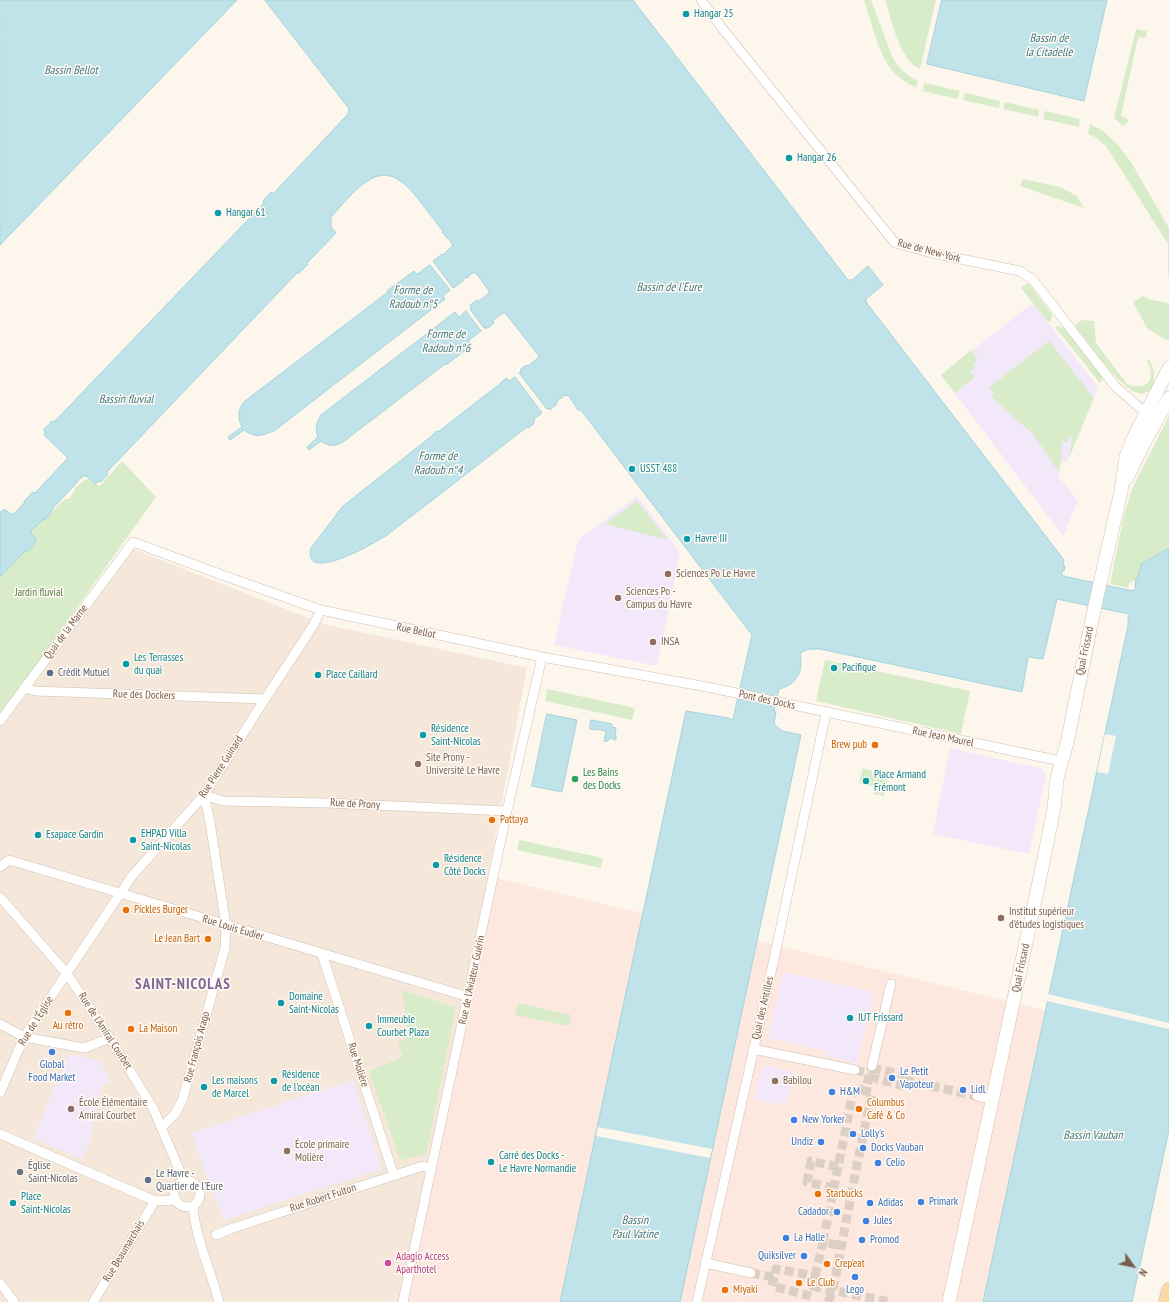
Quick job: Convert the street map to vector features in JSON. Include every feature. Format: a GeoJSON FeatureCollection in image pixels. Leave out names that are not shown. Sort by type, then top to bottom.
{"type":"FeatureCollection","features":[{"type":"Feature","properties":{"kind":"main road"},"geometry":{"type":"LineString","coordinates":[[1166,1302],[1169,1290]]}},
{"type":"Feature","properties":{"kind":"street","name":"Rue de New-York"},"geometry":{"type":"LineString","coordinates":[[701,0],[895,243],[936,254],[1020,271],[1027,274],[1115,386],[1141,409],[1152,415]]}},
{"type":"Feature","properties":{"kind":"street"},"geometry":{"type":"LineString","coordinates":[[1152,415],[1169,368]]}},
{"type":"Feature","properties":{"kind":"street"},"geometry":{"type":"LineString","coordinates":[[1152,415],[1169,398]]}},
{"type":"Feature","properties":{"kind":"street","name":"Quai Frissard"},"geometry":{"type":"LineString","coordinates":[[949,1302],[1043,863],[1054,808],[1057,778],[1067,743],[1100,582],[1121,491],[1152,415]]}},
{"type":"Feature","properties":{"kind":"street","name":"Rue Bellot"},"geometry":{"type":"LineString","coordinates":[[133,542],[321,610],[542,657],[707,688]]}},
{"type":"Feature","properties":{"kind":"street","name":"Quai de la Marne"},"geometry":{"type":"LineString","coordinates":[[0,721],[133,542]]}},
{"type":"Feature","properties":{"kind":"street","name":"Rue Pierre Guinard"},"geometry":{"type":"LineString","coordinates":[[67,974],[132,876],[204,795],[310,631],[321,610]]}},
{"type":"Feature","properties":{"kind":"street","name":"Rue de l'Aviateur Guérin"},"geometry":{"type":"LineString","coordinates":[[403,1302],[542,657]]}},
{"type":"Feature","properties":{"kind":"street","name":"Rue des Dockers"},"geometry":{"type":"LineString","coordinates":[[24,688],[35,691],[265,699]]}},
{"type":"Feature","properties":{"kind":"street","name":"Pont des Docks"},"geometry":{"type":"LineString","coordinates":[[707,688],[826,713]]}},
{"type":"Feature","properties":{"kind":"street","name":"Rue Jean Maurel"},"geometry":{"type":"LineString","coordinates":[[826,713],[1061,762]]}},
{"type":"Feature","properties":{"kind":"street","name":"Quai des Antilles"},"geometry":{"type":"LineString","coordinates":[[697,1302],[774,959],[826,713]]}},
{"type":"Feature","properties":{"kind":"street","name":"Rue de Prony"},"geometry":{"type":"LineString","coordinates":[[204,795],[223,800],[508,811]]}},
{"type":"Feature","properties":{"kind":"street","name":"Rue François Arago"},"geometry":{"type":"LineString","coordinates":[[162,1127],[175,1114],[182,1102],[225,948],[226,926],[210,822],[204,795]]}},
{"type":"Feature","properties":{"kind":"street","name":"Rue Louis Eudier"},"geometry":{"type":"LineString","coordinates":[[0,867],[10,860],[226,926],[469,997]]}},
{"type":"Feature","properties":{"kind":"street","name":"Rue de l'Amiral Courbet"},"geometry":{"type":"LineString","coordinates":[[0,897],[67,974],[110,1038],[153,1108],[184,1181]]}},
{"type":"Feature","properties":{"kind":"street","name":"Rue Molière"},"geometry":{"type":"LineString","coordinates":[[322,954],[394,1176]]}},
{"type":"Feature","properties":{"kind":"street","name":"Rue de l'Église"},"geometry":{"type":"LineString","coordinates":[[0,1093],[24,1037],[67,974]]}},
{"type":"Feature","properties":{"kind":"street"},"geometry":{"type":"LineString","coordinates":[[872,1066],[891,984]]}},
{"type":"Feature","properties":{"kind":"street"},"geometry":{"type":"LineString","coordinates":[[0,1024],[24,1037],[84,1048],[110,1038]]}},
{"type":"Feature","properties":{"kind":"street"},"geometry":{"type":"LineString","coordinates":[[753,1049],[855,1070]]}},
{"type":"Feature","properties":{"kind":"street"},"geometry":{"type":"LineString","coordinates":[[978,1096],[993,1100]]}},
{"type":"Feature","properties":{"kind":"street"},"geometry":{"type":"LineString","coordinates":[[0,1134],[155,1200],[175,1200],[183,1206],[193,1206],[198,1202],[200,1195],[197,1185],[184,1181],[178,1185],[174,1192],[175,1200]]}},
{"type":"Feature","properties":{"kind":"street","name":"Rue Robert Fulton"},"geometry":{"type":"LineString","coordinates":[[216,1235],[230,1229],[423,1166],[431,1169]]}},
{"type":"Feature","properties":{"kind":"street","name":"Rue Beaumarchais"},"geometry":{"type":"LineString","coordinates":[[93,1302],[155,1200]]}},
{"type":"Feature","properties":{"kind":"street"},"geometry":{"type":"LineString","coordinates":[[193,1206],[194,1220],[219,1302]]}},
{"type":"Feature","properties":{"kind":"street"},"geometry":{"type":"LineString","coordinates":[[705,1263],[751,1273]]}},
{"type":"Feature","properties":{"kind":"street"},"geometry":{"type":"LineString","coordinates":[[0,1283],[14,1302]]}},
{"type":"Feature","properties":{"kind":"shaded area"},"geometry":{"type":"Polygon","coordinates":[[[1033,303],[1098,387],[1067,462],[1061,461],[1058,476],[1078,501],[1063,536],[941,375],[1033,303]]]}},
{"type":"Feature","properties":{"kind":"shaded area","name":"Sciences Po - Campus du Havre"},"geometry":{"type":"Polygon","coordinates":[[[637,496],[680,552],[657,666],[554,645],[578,540],[637,496]]]}},
{"type":"Feature","properties":{"kind":"shaded area"},"geometry":{"type":"Polygon","coordinates":[[[125,546],[324,624],[527,668],[488,876],[399,1302],[0,1302],[0,714],[125,546]]]}},
{"type":"Feature","properties":{"kind":"shaded area"},"geometry":{"type":"Polygon","coordinates":[[[950,748],[1043,769],[1046,775],[1029,854],[933,834],[950,748]]]}},
{"type":"Feature","properties":{"kind":"shaded area"},"geometry":{"type":"Polygon","coordinates":[[[488,876],[1057,1013],[1007,1302],[399,1302],[488,876]]]}},
{"type":"Feature","properties":{"kind":"shaded area","name":"IUT Frissard"},"geometry":{"type":"Polygon","coordinates":[[[783,972],[874,992],[857,1063],[825,1056],[826,1051],[768,1038],[783,972]]]}},
{"type":"Feature","properties":{"kind":"shaded area","name":"École Élémentaire Amiral Courbet"},"geometry":{"type":"Polygon","coordinates":[[[69,1054],[99,1061],[111,1081],[102,1086],[90,1140],[82,1159],[33,1138],[69,1054]]]}},
{"type":"Feature","properties":{"kind":"shaded area","name":"Babilou"},"geometry":{"type":"Polygon","coordinates":[[[762,1065],[794,1072],[786,1106],[755,1099],[762,1065]]]}},
{"type":"Feature","properties":{"kind":"shaded area","name":"École primaire Molière"},"geometry":{"type":"Polygon","coordinates":[[[353,1080],[382,1169],[224,1220],[204,1170],[192,1133],[353,1080]]]}},
{"type":"Feature","properties":{"kind":"green space"},"geometry":{"type":"Polygon","coordinates":[[[864,0],[871,0],[892,56],[903,71],[918,81],[916,88],[897,75],[886,62],[875,36],[864,0]]]}},
{"type":"Feature","properties":{"kind":"green space"},"geometry":{"type":"Polygon","coordinates":[[[885,0],[936,0],[920,69],[907,57],[897,39],[885,0]]]}},
{"type":"Feature","properties":{"kind":"green space"},"geometry":{"type":"Polygon","coordinates":[[[1136,29],[1147,31],[1146,38],[1138,37],[1121,116],[1129,120],[1123,126],[1114,118],[1136,29]]]}},
{"type":"Feature","properties":{"kind":"green space"},"geometry":{"type":"Polygon","coordinates":[[[924,83],[960,91],[958,99],[923,91],[924,83]]]}},
{"type":"Feature","properties":{"kind":"green space"},"geometry":{"type":"Polygon","coordinates":[[[965,93],[1000,101],[999,108],[963,100],[965,93]]]}},
{"type":"Feature","properties":{"kind":"green space"},"geometry":{"type":"Polygon","coordinates":[[[1005,102],[1039,110],[1038,117],[1003,109],[1005,102]]]}},
{"type":"Feature","properties":{"kind":"green space"},"geometry":{"type":"Polygon","coordinates":[[[1045,111],[1080,119],[1079,127],[1043,119],[1045,111]]]}},
{"type":"Feature","properties":{"kind":"green space"},"geometry":{"type":"Polygon","coordinates":[[[1090,124],[1103,131],[1118,145],[1131,162],[1169,228],[1169,278],[1168,244],[1106,146],[1095,137],[1088,134],[1090,124]]]}},
{"type":"Feature","properties":{"kind":"green space"},"geometry":{"type":"Polygon","coordinates":[[[1023,179],[1060,187],[1077,196],[1084,208],[1020,186],[1023,179]]]}},
{"type":"Feature","properties":{"kind":"green space"},"geometry":{"type":"Polygon","coordinates":[[[1028,283],[1052,314],[1051,320],[1048,322],[1021,288],[1028,283]]]}},
{"type":"Feature","properties":{"kind":"green space"},"geometry":{"type":"Polygon","coordinates":[[[1143,296],[1152,300],[1169,303],[1169,339],[1166,340],[1147,328],[1133,302],[1143,296]]]}},
{"type":"Feature","properties":{"kind":"green space"},"geometry":{"type":"Polygon","coordinates":[[[1081,320],[1094,321],[1096,343],[1127,384],[1140,386],[1145,385],[1148,382],[1151,373],[1147,361],[1149,359],[1154,373],[1152,389],[1140,394],[1131,390],[1122,383],[1075,326],[1081,320]]]}},
{"type":"Feature","properties":{"kind":"green space"},"geometry":{"type":"Polygon","coordinates":[[[1058,326],[1064,328],[1103,377],[1100,383],[1055,327],[1058,326]]]}},
{"type":"Feature","properties":{"kind":"green space"},"geometry":{"type":"Polygon","coordinates":[[[1049,341],[1094,398],[1069,458],[1072,438],[1068,437],[1068,442],[1062,441],[1059,472],[1033,434],[991,397],[994,393],[989,387],[1049,341]]]}},
{"type":"Feature","properties":{"kind":"green space"},"geometry":{"type":"Polygon","coordinates":[[[971,350],[978,360],[973,364],[975,368],[970,371],[975,377],[955,393],[941,375],[971,350]]]}},
{"type":"Feature","properties":{"kind":"green space"},"geometry":{"type":"Polygon","coordinates":[[[1169,416],[1169,548],[1141,564],[1138,578],[1129,583],[1128,588],[1110,584],[1124,514],[1133,487],[1169,416]]]}},
{"type":"Feature","properties":{"kind":"green space","name":"Jardin fluvial"},"geometry":{"type":"Polygon","coordinates":[[[122,461],[156,497],[0,715],[0,577],[36,540],[31,531],[43,518],[45,519],[65,499],[69,499],[75,488],[86,479],[100,486],[122,461]]]}},
{"type":"Feature","properties":{"kind":"green space"},"geometry":{"type":"Polygon","coordinates":[[[637,501],[668,540],[605,524],[637,501]]]}},
{"type":"Feature","properties":{"kind":"green space"},"geometry":{"type":"Polygon","coordinates":[[[825,660],[970,691],[961,734],[816,701],[825,660]]]}},
{"type":"Feature","properties":{"kind":"green space"},"geometry":{"type":"Polygon","coordinates":[[[547,689],[635,708],[632,720],[545,701],[547,689]]]}},
{"type":"Feature","properties":{"kind":"green space"},"geometry":{"type":"Polygon","coordinates":[[[863,768],[872,771],[872,775],[888,779],[884,796],[874,794],[875,787],[859,783],[863,768]]]}},
{"type":"Feature","properties":{"kind":"green space"},"geometry":{"type":"Polygon","coordinates":[[[519,840],[603,858],[601,868],[517,850],[519,840]]]}},
{"type":"Feature","properties":{"kind":"green space"},"geometry":{"type":"Polygon","coordinates":[[[402,990],[456,1007],[426,1154],[400,1160],[369,1071],[403,1057],[398,1044],[409,1036],[402,990]]]}},
{"type":"Feature","properties":{"kind":"green space"},"geometry":{"type":"Polygon","coordinates":[[[518,1003],[571,1015],[569,1026],[515,1015],[518,1003]]]}},
{"type":"Feature","properties":{"kind":"water","name":"Bassin Bellot"},"geometry":{"type":"Polygon","coordinates":[[[0,0],[237,0],[0,245],[0,0]]]}},
{"type":"Feature","properties":{"kind":"water"},"geometry":{"type":"Polygon","coordinates":[[[265,0],[633,0],[848,280],[852,280],[868,266],[883,285],[866,299],[866,302],[1064,560],[1064,571],[1061,571],[1063,576],[1133,591],[1136,587],[1136,578],[1138,578],[1141,564],[1169,548],[1169,1130],[1132,1302],[983,1302],[1128,626],[1128,617],[1130,617],[1129,614],[1057,599],[1043,659],[1028,657],[1022,692],[820,649],[807,650],[800,654],[801,666],[797,677],[790,684],[779,689],[774,711],[776,712],[774,724],[782,731],[801,735],[680,1302],[560,1302],[686,711],[729,718],[730,720],[733,719],[752,635],[581,410],[578,410],[569,396],[565,395],[556,402],[557,404],[550,410],[548,408],[547,409],[519,373],[521,372],[520,370],[526,365],[528,366],[539,356],[506,314],[503,313],[493,320],[494,323],[488,328],[484,328],[470,309],[470,305],[477,300],[479,301],[489,293],[476,273],[472,273],[453,288],[433,261],[442,254],[443,255],[453,245],[411,190],[405,184],[391,176],[383,175],[366,182],[348,198],[331,217],[331,227],[336,233],[307,263],[308,264],[299,273],[297,273],[107,472],[108,474],[101,482],[99,481],[95,484],[86,476],[83,476],[53,508],[45,520],[43,519],[32,530],[31,533],[36,539],[35,544],[27,552],[25,551],[0,577],[0,512],[6,510],[11,514],[14,514],[25,502],[24,501],[33,492],[35,493],[67,459],[67,457],[45,436],[44,429],[52,421],[54,422],[264,203],[263,201],[271,192],[273,194],[348,114],[349,109],[265,0]]]}},
{"type":"Feature","properties":{"kind":"water","name":"Bassin de la Citadelle"},"geometry":{"type":"Polygon","coordinates":[[[942,0],[1107,0],[1084,101],[927,64],[942,0]]]}},
{"type":"Feature","properties":{"kind":"water","name":"Forme de Radoub n°5"},"geometry":{"type":"Polygon","coordinates":[[[430,265],[450,290],[443,296],[445,299],[274,431],[262,435],[252,435],[244,430],[230,440],[228,437],[242,427],[239,420],[239,413],[245,401],[414,271],[417,274],[430,265]]]}},
{"type":"Feature","properties":{"kind":"water","name":"Forme de Radoub n°6"},"geometry":{"type":"Polygon","coordinates":[[[466,311],[481,331],[469,340],[472,345],[343,442],[337,445],[332,445],[321,441],[309,450],[307,447],[318,437],[316,426],[321,415],[455,312],[459,317],[466,311]]]}},
{"type":"Feature","properties":{"kind":"water","name":"Forme de Radoub n°4"},"geometry":{"type":"Polygon","coordinates":[[[515,377],[542,413],[534,419],[534,423],[529,428],[527,427],[381,539],[357,552],[329,562],[318,563],[311,559],[311,548],[343,506],[501,382],[507,378],[509,381],[515,377]]]}},
{"type":"Feature","properties":{"kind":"water"},"geometry":{"type":"Polygon","coordinates":[[[547,714],[577,720],[562,792],[532,786],[547,714]]]}},
{"type":"Feature","properties":{"kind":"water"},"geometry":{"type":"Polygon","coordinates":[[[591,720],[612,724],[612,727],[616,728],[616,740],[609,738],[608,741],[604,741],[606,731],[590,729],[591,720]]]}},
{"type":"Feature","properties":{"kind":"pier"},"geometry":{"type":"Polygon","coordinates":[[[1105,734],[1116,736],[1108,774],[1097,772],[1105,734]]]}},
{"type":"Feature","properties":{"kind":"pier"},"geometry":{"type":"Polygon","coordinates":[[[1048,994],[1169,1023],[1169,1029],[1047,1001],[1048,994]]]}},
{"type":"Feature","properties":{"kind":"pier"},"geometry":{"type":"Polygon","coordinates":[[[598,1127],[712,1149],[710,1158],[596,1136],[598,1127]]]}},
{"type":"Feature","properties":{"kind":"tunnel"},"geometry":{"type":"LineString","coordinates":[[828,1302],[833,1290],[872,1092],[865,1091],[872,1066]]}},
{"type":"Feature","properties":{"kind":"tunnel"},"geometry":{"type":"LineString","coordinates":[[872,1068],[910,1076],[909,1081]]}},
{"type":"Feature","properties":{"kind":"tunnel"},"geometry":{"type":"LineString","coordinates":[[855,1070],[871,1074]]}},
{"type":"Feature","properties":{"kind":"tunnel"},"geometry":{"type":"LineString","coordinates":[[870,1077],[908,1087],[909,1081],[977,1096]]}},
{"type":"Feature","properties":{"kind":"tunnel"},"geometry":{"type":"LineString","coordinates":[[823,1242],[854,1087],[865,1091]]}},
{"type":"Feature","properties":{"kind":"tunnel"},"geometry":{"type":"LineString","coordinates":[[834,1188],[807,1182],[811,1161],[838,1167]]}},
{"type":"Feature","properties":{"kind":"tunnel"},"geometry":{"type":"LineString","coordinates":[[815,1276],[823,1242],[841,1246]]}},
{"type":"Feature","properties":{"kind":"tunnel"},"geometry":{"type":"LineString","coordinates":[[751,1273],[774,1277],[776,1269],[815,1276],[813,1286],[890,1302]]}},
{"type":"Feature","properties":{"kind":"tunnel"},"geometry":{"type":"LineString","coordinates":[[774,1277],[772,1286],[811,1296]]}},
{"type":"Feature","properties":{"kind":"place","name":"Hangar 25"},"geometry":{"type":"Point","coordinates":[686,14]}},
{"type":"Feature","properties":{"kind":"place","name":"Hangar 26"},"geometry":{"type":"Point","coordinates":[789,158]}},
{"type":"Feature","properties":{"kind":"place","name":"Hangar 61"},"geometry":{"type":"Point","coordinates":[218,213]}},
{"type":"Feature","properties":{"kind":"place","name":"USST 488"},"geometry":{"type":"Point","coordinates":[632,469]}},
{"type":"Feature","properties":{"kind":"place","name":"Havre III"},"geometry":{"type":"Point","coordinates":[687,539]}},
{"type":"Feature","properties":{"kind":"place","name":"Sciences Po Le Havre"},"geometry":{"type":"Point","coordinates":[668,574]}},
{"type":"Feature","properties":{"kind":"place","name":"Sciences Po - Campus du Havre"},"geometry":{"type":"Point","coordinates":[618,598]}},
{"type":"Feature","properties":{"kind":"place","name":"INSA"},"geometry":{"type":"Point","coordinates":[653,642]}},
{"type":"Feature","properties":{"kind":"place","name":"Les Terrasses du quai"},"geometry":{"type":"Point","coordinates":[126,664]}},
{"type":"Feature","properties":{"kind":"place","name":"Pacifique"},"geometry":{"type":"Point","coordinates":[834,668]}},
{"type":"Feature","properties":{"kind":"place","name":"Crédit Mutuel"},"geometry":{"type":"Point","coordinates":[50,673]}},
{"type":"Feature","properties":{"kind":"place","name":"Place Caillard"},"geometry":{"type":"Point","coordinates":[318,675]}},
{"type":"Feature","properties":{"kind":"place","name":"Résidence Saint-Nicolas"},"geometry":{"type":"Point","coordinates":[423,735]}},
{"type":"Feature","properties":{"kind":"place","name":"Brew pub"},"geometry":{"type":"Point","coordinates":[875,745]}},
{"type":"Feature","properties":{"kind":"place","name":"Site Prony - Université Le Havre"},"geometry":{"type":"Point","coordinates":[418,764]}},
{"type":"Feature","properties":{"kind":"place","name":"Les Bains des Docks"},"geometry":{"type":"Point","coordinates":[575,779]}},
{"type":"Feature","properties":{"kind":"place","name":"Place Armand Frémont"},"geometry":{"type":"Point","coordinates":[866,781]}},
{"type":"Feature","properties":{"kind":"place","name":"Pattaya"},"geometry":{"type":"Point","coordinates":[492,820]}},
{"type":"Feature","properties":{"kind":"place","name":"Esapace Gardin"},"geometry":{"type":"Point","coordinates":[38,835]}},
{"type":"Feature","properties":{"kind":"place","name":"EHPAD Villa Saint-Nicolas"},"geometry":{"type":"Point","coordinates":[133,840]}},
{"type":"Feature","properties":{"kind":"place","name":"Résidence Côté Docks"},"geometry":{"type":"Point","coordinates":[436,865]}},
{"type":"Feature","properties":{"kind":"place","name":"Pickles Burger"},"geometry":{"type":"Point","coordinates":[126,910]}},
{"type":"Feature","properties":{"kind":"place","name":"Institut supérieur d'études logistiques"},"geometry":{"type":"Point","coordinates":[1001,918]}},
{"type":"Feature","properties":{"kind":"place","name":"Le Jean Bart"},"geometry":{"type":"Point","coordinates":[208,939]}},
{"type":"Feature","properties":{"kind":"place","name":"Domaine Saint-Nicolas"},"geometry":{"type":"Point","coordinates":[281,1003]}},
{"type":"Feature","properties":{"kind":"place","name":"Au rétro"},"geometry":{"type":"Point","coordinates":[68,1013]}},
{"type":"Feature","properties":{"kind":"place","name":"IUT Frissard"},"geometry":{"type":"Point","coordinates":[850,1018]}},
{"type":"Feature","properties":{"kind":"place","name":"Immeuble Courbet Plaza"},"geometry":{"type":"Point","coordinates":[369,1026]}},
{"type":"Feature","properties":{"kind":"place","name":"La Maison"},"geometry":{"type":"Point","coordinates":[131,1029]}},
{"type":"Feature","properties":{"kind":"place","name":"Global Food Market"},"geometry":{"type":"Point","coordinates":[52,1052]}},
{"type":"Feature","properties":{"kind":"place","name":"Le Petit Vapoteur"},"geometry":{"type":"Point","coordinates":[892,1078]}},
{"type":"Feature","properties":{"kind":"place","name":"Résidence de l'océan"},"geometry":{"type":"Point","coordinates":[274,1081]}},
{"type":"Feature","properties":{"kind":"place","name":"Babilou"},"geometry":{"type":"Point","coordinates":[775,1081]}},
{"type":"Feature","properties":{"kind":"place","name":"Les maisons de Marcel"},"geometry":{"type":"Point","coordinates":[204,1087]}},
{"type":"Feature","properties":{"kind":"place","name":"Lidl"},"geometry":{"type":"Point","coordinates":[963,1090]}},
{"type":"Feature","properties":{"kind":"place","name":"H&M"},"geometry":{"type":"Point","coordinates":[832,1092]}},
{"type":"Feature","properties":{"kind":"place","name":"École Élémentaire Amiral Courbet"},"geometry":{"type":"Point","coordinates":[71,1109]}},
{"type":"Feature","properties":{"kind":"place","name":"Columbus Café & Co"},"geometry":{"type":"Point","coordinates":[859,1109]}},
{"type":"Feature","properties":{"kind":"place","name":"New Yorker"},"geometry":{"type":"Point","coordinates":[794,1120]}},
{"type":"Feature","properties":{"kind":"place","name":"Lolly's"},"geometry":{"type":"Point","coordinates":[853,1134]}},
{"type":"Feature","properties":{"kind":"place","name":"Undiz"},"geometry":{"type":"Point","coordinates":[821,1142]}},
{"type":"Feature","properties":{"kind":"place","name":"Docks Vauban"},"geometry":{"type":"Point","coordinates":[863,1148]}},
{"type":"Feature","properties":{"kind":"place","name":"École primaire Molière"},"geometry":{"type":"Point","coordinates":[287,1151]}},
{"type":"Feature","properties":{"kind":"place","name":"Carré des Docks - Le Havre Normandie"},"geometry":{"type":"Point","coordinates":[491,1162]}},
{"type":"Feature","properties":{"kind":"place","name":"Celio"},"geometry":{"type":"Point","coordinates":[878,1163]}},
{"type":"Feature","properties":{"kind":"place","name":"Église Saint-Nicolas"},"geometry":{"type":"Point","coordinates":[20,1172]}},
{"type":"Feature","properties":{"kind":"place","name":"Le Havre - Quartier de l'Eure"},"geometry":{"type":"Point","coordinates":[148,1180]}},
{"type":"Feature","properties":{"kind":"place","name":"Starbucks"},"geometry":{"type":"Point","coordinates":[818,1194]}},
{"type":"Feature","properties":{"kind":"place","name":"Primark"},"geometry":{"type":"Point","coordinates":[921,1202]}},
{"type":"Feature","properties":{"kind":"place","name":"Place Saint-Nicolas"},"geometry":{"type":"Point","coordinates":[13,1203]}},
{"type":"Feature","properties":{"kind":"place","name":"Adidas"},"geometry":{"type":"Point","coordinates":[870,1203]}},
{"type":"Feature","properties":{"kind":"place","name":"Cadador"},"geometry":{"type":"Point","coordinates":[837,1212]}},
{"type":"Feature","properties":{"kind":"place","name":"Jules"},"geometry":{"type":"Point","coordinates":[866,1221]}},
{"type":"Feature","properties":{"kind":"place","name":"La Halle"},"geometry":{"type":"Point","coordinates":[786,1238]}},
{"type":"Feature","properties":{"kind":"place","name":"Promod"},"geometry":{"type":"Point","coordinates":[862,1240]}},
{"type":"Feature","properties":{"kind":"place","name":"Quiksilver"},"geometry":{"type":"Point","coordinates":[804,1256]}},
{"type":"Feature","properties":{"kind":"place","name":"Adagio Access Aparthotel"},"geometry":{"type":"Point","coordinates":[388,1263]}},
{"type":"Feature","properties":{"kind":"place","name":"Crep'eat"},"geometry":{"type":"Point","coordinates":[827,1264]}},
{"type":"Feature","properties":{"kind":"place","name":"Lego"},"geometry":{"type":"Point","coordinates":[855,1277]}},
{"type":"Feature","properties":{"kind":"place","name":"Le Club"},"geometry":{"type":"Point","coordinates":[799,1283]}},
{"type":"Feature","properties":{"kind":"place","name":"Miyaki"},"geometry":{"type":"Point","coordinates":[725,1290]}},
{"type":"Feature","properties":{"kind":"district","name":"SAINT-NICOLAS"},"geometry":{"type":"Point","coordinates":[183,985]}},
{"type":"Feature","properties":{"kind":"water label","name":"Bassin de l'Eure"},"geometry":{"type":"Point","coordinates":[669,288]}},
{"type":"Feature","properties":{"kind":"water label","name":"Bassin fluvial"},"geometry":{"type":"Point","coordinates":[126,400]}},
{"type":"Feature","properties":{"kind":"water label","name":"Bassin Vauban"},"geometry":{"type":"Point","coordinates":[1093,1136]}},
{"type":"Feature","properties":{"kind":"water label","name":"Bassin Paul Vatine"},"geometry":{"type":"Point","coordinates":[635,1228]}}]}
